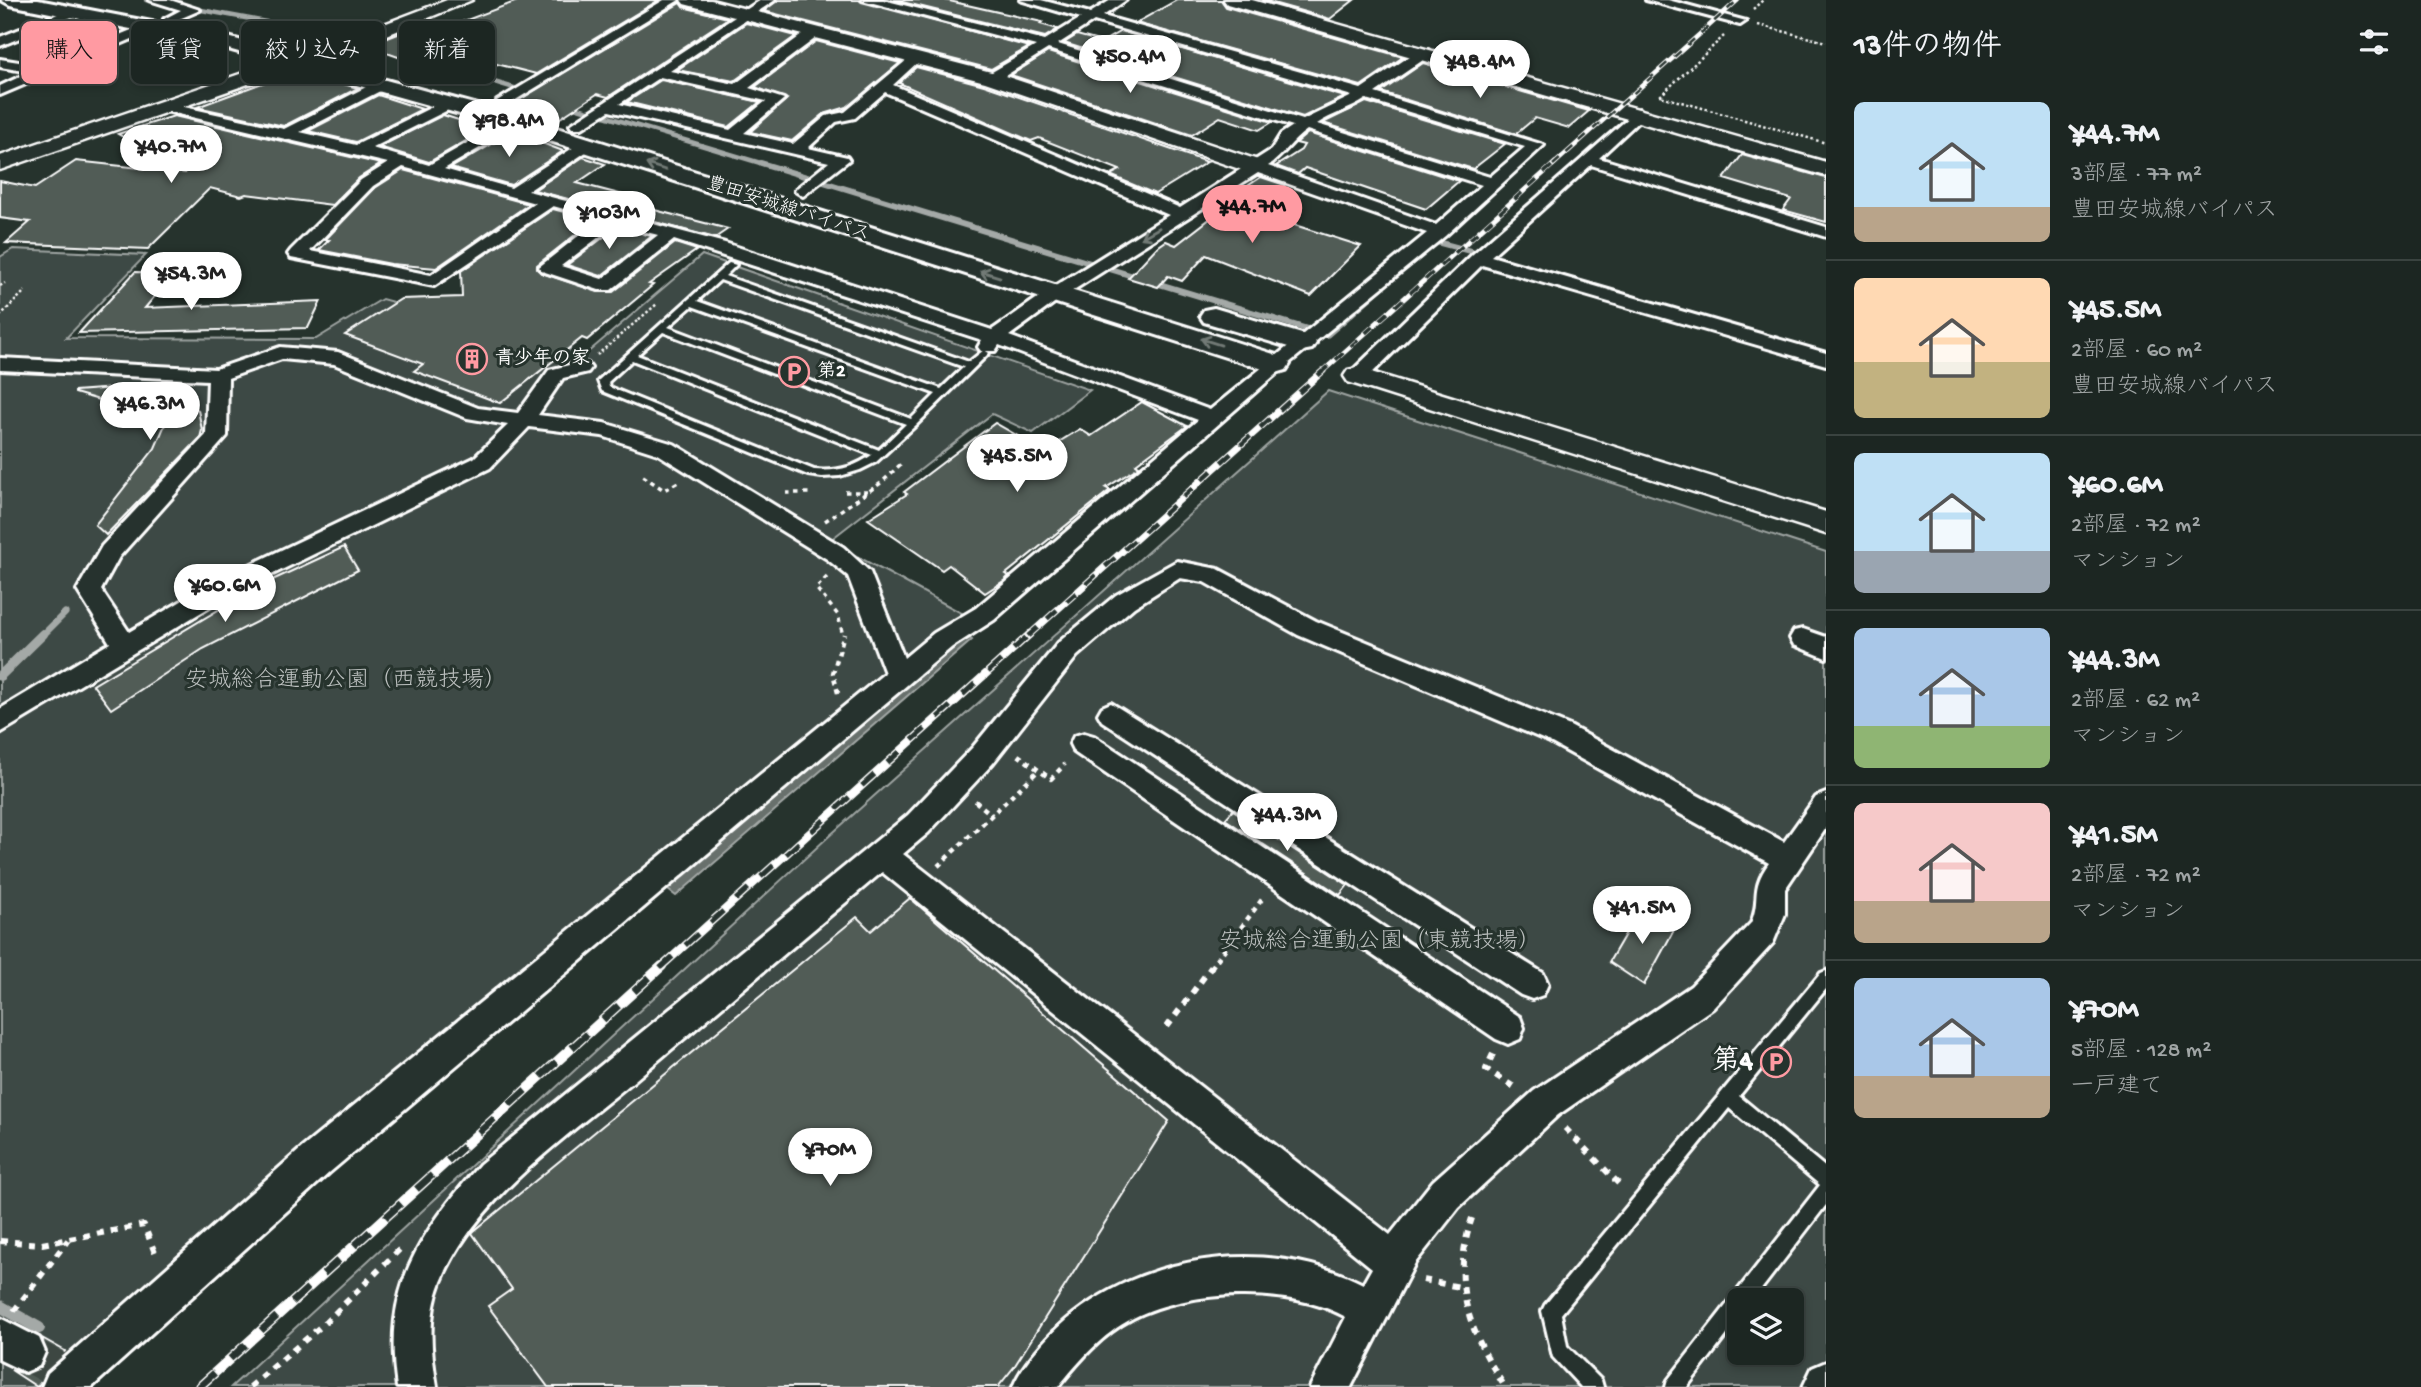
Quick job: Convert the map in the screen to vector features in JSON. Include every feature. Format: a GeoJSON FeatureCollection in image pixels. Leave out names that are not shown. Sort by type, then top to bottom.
{"type":"FeatureCollection","features":[{"type":"Feature","properties":{"kind":"main road","name":"豊田安城線バイパス"},"geometry":{"type":"LineString","coordinates":[[10,0],[66,6],[162,5],[241,29]]}},
{"type":"Feature","properties":{"kind":"main road","name":"豊田安城線バイパス"},"geometry":{"type":"LineString","coordinates":[[66,6],[131,24]]}},
{"type":"Feature","properties":{"kind":"main road","name":"豊田安城線バイパス"},"geometry":{"type":"LineString","coordinates":[[385,70],[504,101],[582,135],[801,216],[1184,308],[1303,343]]}},
{"type":"Feature","properties":{"kind":"main road","name":"豊田安城線バイパス"},"geometry":{"type":"LineString","coordinates":[[378,84],[445,106],[582,135],[803,191],[918,226]]}},
{"type":"Feature","properties":{"kind":"main road","name":"豊田安城線バイパス"},"geometry":{"type":"LineString","coordinates":[[1066,280],[1276,364]]}},
{"type":"Feature","properties":{"kind":"street"},"geometry":{"type":"LineString","coordinates":[[385,30],[463,0]]}},
{"type":"Feature","properties":{"kind":"street"},"geometry":{"type":"LineString","coordinates":[[504,101],[673,0]]}},
{"type":"Feature","properties":{"kind":"street"},"geometry":{"type":"LineString","coordinates":[[690,0],[992,78],[1439,232]]}},
{"type":"Feature","properties":{"kind":"street"},"geometry":{"type":"LineString","coordinates":[[513,194],[582,135],[607,106],[769,0]]}},
{"type":"Feature","properties":{"kind":"street"},"geometry":{"type":"LineString","coordinates":[[867,0],[1045,44],[1492,183]]}},
{"type":"Feature","properties":{"kind":"street"},"geometry":{"type":"LineString","coordinates":[[62,1387],[316,1160],[943,639],[985,614],[1276,364],[1439,232],[1536,145],[1093,15],[1026,0]]}},
{"type":"Feature","properties":{"kind":"street"},"geometry":{"type":"LineString","coordinates":[[992,78],[1120,0]]}},
{"type":"Feature","properties":{"kind":"street"},"geometry":{"type":"LineString","coordinates":[[1233,0],[1639,113],[1826,169]]}},
{"type":"Feature","properties":{"kind":"street"},"geometry":{"type":"LineString","coordinates":[[1653,0],[1740,21]]}},
{"type":"Feature","properties":{"kind":"street"},"geometry":{"type":"LineString","coordinates":[[0,42],[66,6]]}},
{"type":"Feature","properties":{"kind":"street"},"geometry":{"type":"LineString","coordinates":[[738,89],[815,32]]}},
{"type":"Feature","properties":{"kind":"street"},"geometry":{"type":"LineString","coordinates":[[983,352],[1066,280],[1183,215],[1205,198],[1211,198],[1277,153],[1286,137],[1325,112],[1345,107],[1382,83],[1380,80],[1396,74],[1424,53]]}},
{"type":"Feature","properties":{"kind":"street"},"geometry":{"type":"LineString","coordinates":[[796,150],[831,119],[850,115],[914,58]]}},
{"type":"Feature","properties":{"kind":"street"},"geometry":{"type":"LineString","coordinates":[[0,63],[21,66]]}},
{"type":"Feature","properties":{"kind":"street"},"geometry":{"type":"LineString","coordinates":[[657,72],[777,99],[733,135]]}},
{"type":"Feature","properties":{"kind":"street"},"geometry":{"type":"LineString","coordinates":[[0,163],[241,79]]}},
{"type":"Feature","properties":{"kind":"street"},"geometry":{"type":"LineString","coordinates":[[0,91],[21,81]]}},
{"type":"Feature","properties":{"kind":"street"},"geometry":{"type":"LineString","coordinates":[[285,134],[381,85]]}},
{"type":"Feature","properties":{"kind":"street"},"geometry":{"type":"LineString","coordinates":[[884,86],[1183,215]]}},
{"type":"Feature","properties":{"kind":"street"},"geometry":{"type":"LineString","coordinates":[[357,150],[445,106]]}},
{"type":"Feature","properties":{"kind":"street"},"geometry":{"type":"LineString","coordinates":[[607,106],[841,160],[803,191]]}},
{"type":"Feature","properties":{"kind":"street"},"geometry":{"type":"LineString","coordinates":[[166,107],[402,161],[513,194],[550,200],[614,217],[670,234],[731,266],[983,352],[1039,352],[1215,419]]}},
{"type":"Feature","properties":{"kind":"street"},"geometry":{"type":"LineString","coordinates":[[1639,113],[1479,258],[1358,376],[1826,523]]}},
{"type":"Feature","properties":{"kind":"street"},"geometry":{"type":"LineString","coordinates":[[431,170],[514,122]]}},
{"type":"Feature","properties":{"kind":"street"},"geometry":{"type":"LineString","coordinates":[[1590,160],[1826,232]]}},
{"type":"Feature","properties":{"kind":"street"},"geometry":{"type":"LineString","coordinates":[[402,161],[367,183],[297,254],[434,281],[550,200]]}},
{"type":"Feature","properties":{"kind":"street"},"geometry":{"type":"LineString","coordinates":[[614,217],[548,267],[605,286],[670,234]]}},
{"type":"Feature","properties":{"kind":"street"},"geometry":{"type":"LineString","coordinates":[[1479,258],[1826,359]]}},
{"type":"Feature","properties":{"kind":"street"},"geometry":{"type":"LineString","coordinates":[[0,364],[218,376],[281,354],[338,358],[474,414],[604,430],[666,449],[835,553],[858,572],[896,670]]}},
{"type":"Feature","properties":{"kind":"street"},"geometry":{"type":"LineString","coordinates":[[0,723],[221,589],[482,463],[524,420],[556,374],[581,368]]}},
{"type":"Feature","properties":{"kind":"street"},"geometry":{"type":"LineString","coordinates":[[125,646],[89,590],[110,552],[216,436],[218,376]]}},
{"type":"Feature","properties":{"kind":"street"},"geometry":{"type":"LineString","coordinates":[[417,1387],[409,1354],[411,1310],[426,1271],[450,1228],[494,1177],[918,824],[995,740],[1061,657],[1095,624],[1177,569],[1191,569],[1210,575],[1244,596],[1307,628],[1560,734],[1789,859]]}},
{"type":"Feature","properties":{"kind":"street"},"geometry":{"type":"LineString","coordinates":[[1111,714],[1532,984]]}},
{"type":"Feature","properties":{"kind":"street"},"geometry":{"type":"LineString","coordinates":[[1084,744],[1508,1028]]}},
{"type":"Feature","properties":{"kind":"street"},"geometry":{"type":"LineString","coordinates":[[1330,1387],[1395,1263],[1446,1195],[1543,1105],[1702,997],[1762,933],[1770,914],[1770,886],[1826,805]]}},
{"type":"Feature","properties":{"kind":"street"},"geometry":{"type":"LineString","coordinates":[[883,855],[1395,1263]]}},
{"type":"Feature","properties":{"kind":"street"},"geometry":{"type":"LineString","coordinates":[[1033,1387],[1085,1330],[1116,1305],[1190,1282],[1272,1279],[1323,1286],[1372,1309]]}},
{"type":"Feature","properties":{"kind":"street"},"geometry":{"type":"LineString","coordinates":[[1823,1387],[1826,1382]]}},
{"type":"Feature","properties":{"kind":"lane"},"geometry":{"type":"LineString","coordinates":[[731,266],[983,352],[913,423],[862,468],[849,472],[812,473],[605,389],[603,381],[690,302],[731,266]]}},
{"type":"Feature","properties":{"kind":"lane"},"geometry":{"type":"LineString","coordinates":[[690,302],[943,393]]}},
{"type":"Feature","properties":{"kind":"lane"},"geometry":{"type":"LineString","coordinates":[[662,328],[913,423]]}},
{"type":"Feature","properties":{"kind":"lane"},"geometry":{"type":"LineString","coordinates":[[631,356],[880,454]]}},
{"type":"Feature","properties":{"kind":"lane"},"geometry":{"type":"LineString","coordinates":[[1594,1387],[1559,1351],[1551,1311],[1826,978]]}},
{"type":"Feature","properties":{"kind":"lane"},"geometry":{"type":"LineString","coordinates":[[1729,1098],[1826,1179]]}},
{"type":"Feature","properties":{"kind":"lane"},"geometry":{"type":"LineString","coordinates":[[1752,1288],[1826,1191]]}},
{"type":"Feature","properties":{"kind":"lane"},"geometry":{"type":"LineString","coordinates":[[1675,1387],[1727,1320]]}},
{"type":"Feature","properties":{"kind":"path"},"geometry":{"type":"LineString","coordinates":[[1826,42],[1740,21],[1660,96],[1826,143]]}},
{"type":"Feature","properties":{"kind":"path"},"geometry":{"type":"LineString","coordinates":[[0,286],[5,283]]}},
{"type":"Feature","properties":{"kind":"path"},"geometry":{"type":"LineString","coordinates":[[0,316],[25,291]]}},
{"type":"Feature","properties":{"kind":"path"},"geometry":{"type":"LineString","coordinates":[[581,368],[661,300]]}},
{"type":"Feature","properties":{"kind":"path"},"geometry":{"type":"LineString","coordinates":[[642,476],[664,490],[680,481]]}},
{"type":"Feature","properties":{"kind":"path"},"geometry":{"type":"LineString","coordinates":[[842,492],[868,492]]}},
{"type":"Feature","properties":{"kind":"path"},"geometry":{"type":"LineString","coordinates":[[740,494],[816,493]]}},
{"type":"Feature","properties":{"kind":"path"},"geometry":{"type":"LineString","coordinates":[[832,571],[816,589],[838,615],[844,633],[834,673],[840,704]]}},
{"type":"Feature","properties":{"kind":"path"},"geometry":{"type":"LineString","coordinates":[[995,740],[1051,779]]}},
{"type":"Feature","properties":{"kind":"path"},"geometry":{"type":"LineString","coordinates":[[964,843],[1039,770]]}},
{"type":"Feature","properties":{"kind":"path"},"geometry":{"type":"LineString","coordinates":[[1167,1027],[1280,875]]}},
{"type":"Feature","properties":{"kind":"path"},"geometry":{"type":"LineString","coordinates":[[1543,1105],[1620,1185]]}},
{"type":"Feature","properties":{"kind":"path"},"geometry":{"type":"LineString","coordinates":[[1475,1212],[1462,1247],[1460,1287],[1474,1330],[1505,1387]]}},
{"type":"Feature","properties":{"kind":"path"},"geometry":{"type":"LineString","coordinates":[[0,1241],[43,1244],[144,1225],[161,1268]]}},
{"type":"Feature","properties":{"kind":"path"},"geometry":{"type":"LineString","coordinates":[[12,1336],[69,1239]]}},
{"type":"Feature","properties":{"kind":"path"},"geometry":{"type":"LineString","coordinates":[[250,1387],[326,1322],[405,1243]]}},
{"type":"Feature","properties":{"kind":"green space","name":"安城総合運動公園（西競技場）"},"geometry":{"type":"Polygon","coordinates":[[[13,249],[146,255],[66,338],[316,339],[382,299],[586,354],[702,255],[1090,390],[1033,433],[992,414],[829,541],[967,616],[42,1387],[0,1387],[0,257],[13,249]]]}},
{"type":"Feature","properties":{"kind":"green space","name":"安城総合運動公園（東競技場）"},"geometry":{"type":"Polygon","coordinates":[[[1328,391],[1826,552],[1826,1362],[1810,1387],[231,1387],[827,838],[1328,391]]]}},
{"type":"Feature","properties":{"kind":"shaded area"},"geometry":{"type":"Polygon","coordinates":[[[963,633],[972,640],[676,896],[664,887],[963,633]]]}},
{"type":"Feature","properties":{"kind":"building"},"geometry":{"type":"Polygon","coordinates":[[[520,0],[659,0],[536,74],[495,64],[495,21],[464,21],[520,0]]]}},
{"type":"Feature","properties":{"kind":"building"},"geometry":{"type":"Polygon","coordinates":[[[778,0],[859,0],[1029,47],[991,69],[764,11],[778,0]]]}},
{"type":"Feature","properties":{"kind":"building"},"geometry":{"type":"Polygon","coordinates":[[[894,0],[945,0],[1042,22],[1040,24],[1058,29],[1045,37],[894,0]]]}},
{"type":"Feature","properties":{"kind":"building"},"geometry":{"type":"Polygon","coordinates":[[[1177,0],[1221,0],[1226,7],[1403,57],[1361,86],[1136,23],[1177,0]]]}},
{"type":"Feature","properties":{"kind":"building"},"geometry":{"type":"Polygon","coordinates":[[[1262,0],[1354,0],[1330,19],[1262,0]]]}},
{"type":"Feature","properties":{"kind":"building"},"geometry":{"type":"Polygon","coordinates":[[[680,3],[683,7],[728,18],[608,97],[597,94],[551,124],[504,109],[680,3]]]}},
{"type":"Feature","properties":{"kind":"building"},"geometry":{"type":"Polygon","coordinates":[[[746,23],[796,36],[734,81],[677,70],[746,23]]]}},
{"type":"Feature","properties":{"kind":"building"},"geometry":{"type":"Polygon","coordinates":[[[1121,31],[1345,97],[1303,117],[1064,43],[1077,35],[1102,42],[1121,31]]]}},
{"type":"Feature","properties":{"kind":"building"},"geometry":{"type":"Polygon","coordinates":[[[399,34],[399,57],[385,52],[385,39],[399,34]]]}},
{"type":"Feature","properties":{"kind":"building"},"geometry":{"type":"Polygon","coordinates":[[[816,41],[900,63],[847,107],[824,114],[792,141],[750,132],[787,99],[755,87],[816,41]]]}},
{"type":"Feature","properties":{"kind":"building"},"geometry":{"type":"Polygon","coordinates":[[[1048,52],[1272,122],[1259,130],[1220,117],[1192,135],[1011,75],[1048,52]]]}},
{"type":"Feature","properties":{"kind":"building"},"geometry":{"type":"Polygon","coordinates":[[[1423,63],[1589,111],[1569,128],[1535,118],[1516,134],[1381,92],[1423,63]]]}},
{"type":"Feature","properties":{"kind":"building"},"geometry":{"type":"Polygon","coordinates":[[[916,67],[984,85],[1207,162],[1155,194],[1110,175],[1120,170],[1039,138],[1031,141],[899,83],[916,67]]]}},
{"type":"Feature","properties":{"kind":"building"},"geometry":{"type":"Polygon","coordinates":[[[661,80],[760,102],[729,127],[627,102],[661,80]]]}},
{"type":"Feature","properties":{"kind":"building"},"geometry":{"type":"Polygon","coordinates":[[[260,84],[344,84],[358,88],[284,126],[197,107],[260,84]]]}},
{"type":"Feature","properties":{"kind":"building"},"geometry":{"type":"Polygon","coordinates":[[[378,95],[422,109],[356,142],[308,131],[378,95]]]}},
{"type":"Feature","properties":{"kind":"building"},"geometry":{"type":"Polygon","coordinates":[[[1366,102],[1505,144],[1473,169],[1323,123],[1366,102]]]}},
{"type":"Feature","properties":{"kind":"building"},"geometry":{"type":"Polygon","coordinates":[[[443,115],[468,123],[470,120],[492,126],[429,162],[379,147],[443,115]]]}},
{"type":"Feature","properties":{"kind":"building"},"geometry":{"type":"Polygon","coordinates":[[[174,116],[381,164],[359,178],[332,205],[246,194],[241,196],[210,188],[148,249],[6,243],[30,222],[0,218],[0,181],[35,188],[76,161],[186,173],[118,134],[174,116]]]}},
{"type":"Feature","properties":{"kind":"building"},"geometry":{"type":"Polygon","coordinates":[[[513,132],[563,151],[511,185],[451,168],[513,132]]]}},
{"type":"Feature","properties":{"kind":"building"},"geometry":{"type":"Polygon","coordinates":[[[1308,133],[1459,181],[1426,209],[1305,168],[1298,174],[1276,166],[1301,150],[1304,145],[1296,143],[1308,133]]]}},
{"type":"Feature","properties":{"kind":"building"},"geometry":{"type":"Polygon","coordinates":[[[1742,155],[1826,178],[1826,222],[1783,210],[1791,199],[1724,179],[1742,155]]]}},
{"type":"Feature","properties":{"kind":"building"},"geometry":{"type":"Polygon","coordinates":[[[583,157],[605,164],[577,183],[650,202],[643,207],[728,229],[715,238],[534,190],[583,157]]]}},
{"type":"Feature","properties":{"kind":"building"},"geometry":{"type":"Polygon","coordinates":[[[403,170],[529,204],[436,268],[391,264],[319,250],[329,240],[325,240],[375,188],[403,170]]]}},
{"type":"Feature","properties":{"kind":"building"},"geometry":{"type":"Polygon","coordinates":[[[1261,177],[1285,185],[1261,205],[1289,215],[1282,221],[1361,246],[1311,296],[1206,255],[1182,281],[1168,276],[1158,287],[1128,278],[1156,248],[1166,241],[1176,245],[1225,207],[1222,206],[1224,202],[1261,177]]]}},
{"type":"Feature","properties":{"kind":"building"},"geometry":{"type":"Polygon","coordinates":[[[553,209],[594,220],[537,265],[537,269],[541,273],[598,292],[613,292],[675,243],[697,250],[649,284],[653,285],[587,340],[582,338],[500,403],[414,371],[423,364],[345,335],[401,299],[462,297],[461,271],[553,209]]]}},
{"type":"Feature","properties":{"kind":"building"},"geometry":{"type":"Polygon","coordinates":[[[617,227],[652,236],[601,276],[567,265],[617,227]]]}},
{"type":"Feature","properties":{"kind":"building"},"geometry":{"type":"Polygon","coordinates":[[[135,272],[174,273],[145,308],[321,301],[308,328],[79,333],[135,272]]]}},
{"type":"Feature","properties":{"kind":"building"},"geometry":{"type":"Polygon","coordinates":[[[142,386],[183,397],[198,410],[202,430],[200,438],[106,535],[95,525],[155,448],[167,420],[75,391],[142,386]]]}},
{"type":"Feature","properties":{"kind":"building"},"geometry":{"type":"Polygon","coordinates":[[[1142,402],[1187,426],[1136,464],[1139,466],[1137,468],[1106,488],[1110,490],[1006,574],[1009,576],[1005,580],[985,593],[949,565],[942,570],[868,519],[907,494],[904,492],[995,423],[1044,451],[1080,429],[1091,436],[1142,402]]]}},
{"type":"Feature","properties":{"kind":"building"},"geometry":{"type":"Polygon","coordinates":[[[344,547],[358,570],[203,649],[111,709],[93,685],[255,588],[344,547]]]}},
{"type":"Feature","properties":{"kind":"building"},"geometry":{"type":"Polygon","coordinates":[[[1233,810],[1348,885],[1340,895],[1225,819],[1233,810]]]}},
{"type":"Feature","properties":{"kind":"building"},"geometry":{"type":"Polygon","coordinates":[[[910,898],[1169,1121],[1014,1367],[998,1387],[548,1387],[488,1306],[512,1289],[472,1233],[857,917],[871,931],[910,898]]]}},
{"type":"Feature","properties":{"kind":"building"},"geometry":{"type":"Polygon","coordinates":[[[1641,907],[1675,928],[1644,985],[1609,962],[1641,907]]]}},
{"type":"Feature","properties":{"kind":"building"},"geometry":{"type":"Polygon","coordinates":[[[42,1338],[65,1351],[37,1387],[11,1370],[26,1374],[41,1367],[47,1353],[42,1338]]]}},
{"type":"Feature","properties":{"kind":"waterway"},"geometry":{"type":"LineString","coordinates":[[146,0],[165,4]]}},
{"type":"Feature","properties":{"kind":"waterway"},"geometry":{"type":"LineString","coordinates":[[185,7],[261,21]]}},
{"type":"Feature","properties":{"kind":"waterway"},"geometry":{"type":"LineString","coordinates":[[397,53],[541,96]]}},
{"type":"Feature","properties":{"kind":"waterway"},"geometry":{"type":"LineString","coordinates":[[568,105],[767,165]]}},
{"type":"Feature","properties":{"kind":"waterway"},"geometry":{"type":"LineString","coordinates":[[761,163],[1327,335],[1381,288]]}},
{"type":"Feature","properties":{"kind":"waterway"},"geometry":{"type":"LineString","coordinates":[[1429,247],[1437,242],[1485,255]]}},
{"type":"Feature","properties":{"kind":"waterway"},"geometry":{"type":"LineString","coordinates":[[42,636],[65,613]]}},
{"type":"Feature","properties":{"kind":"waterway"},"geometry":{"type":"LineString","coordinates":[[0,676],[43,634]]}},
{"type":"Feature","properties":{"kind":"waterway"},"geometry":{"type":"LineString","coordinates":[[0,1306],[39,1328]]}},
{"type":"Feature","properties":{"kind":"tunnel"},"geometry":{"type":"LineString","coordinates":[[25,1352],[90,1387]]}},
{"type":"Feature","properties":{"kind":"railway"},"geometry":{"type":"LineString","coordinates":[[1553,165],[1738,0]]}},
{"type":"Feature","properties":{"kind":"railway"},"geometry":{"type":"LineString","coordinates":[[1321,373],[1555,163]]}},
{"type":"Feature","properties":{"kind":"railway"},"geometry":{"type":"LineString","coordinates":[[1028,636],[1323,371]]}},
{"type":"Feature","properties":{"kind":"railway"},"geometry":{"type":"LineString","coordinates":[[660,968],[1030,634]]}},
{"type":"Feature","properties":{"kind":"railway"},"geometry":{"type":"LineString","coordinates":[[199,1387],[662,966]]}},
{"type":"Feature","properties":{"kind":"place","name":"青少年の家"},"geometry":{"type":"Point","coordinates":[472,359]}},
{"type":"Feature","properties":{"kind":"place","name":"第2"},"geometry":{"type":"Point","coordinates":[794,372]}},
{"type":"Feature","properties":{"kind":"place","name":"第4"},"geometry":{"type":"Point","coordinates":[1776,1062]}}]}
